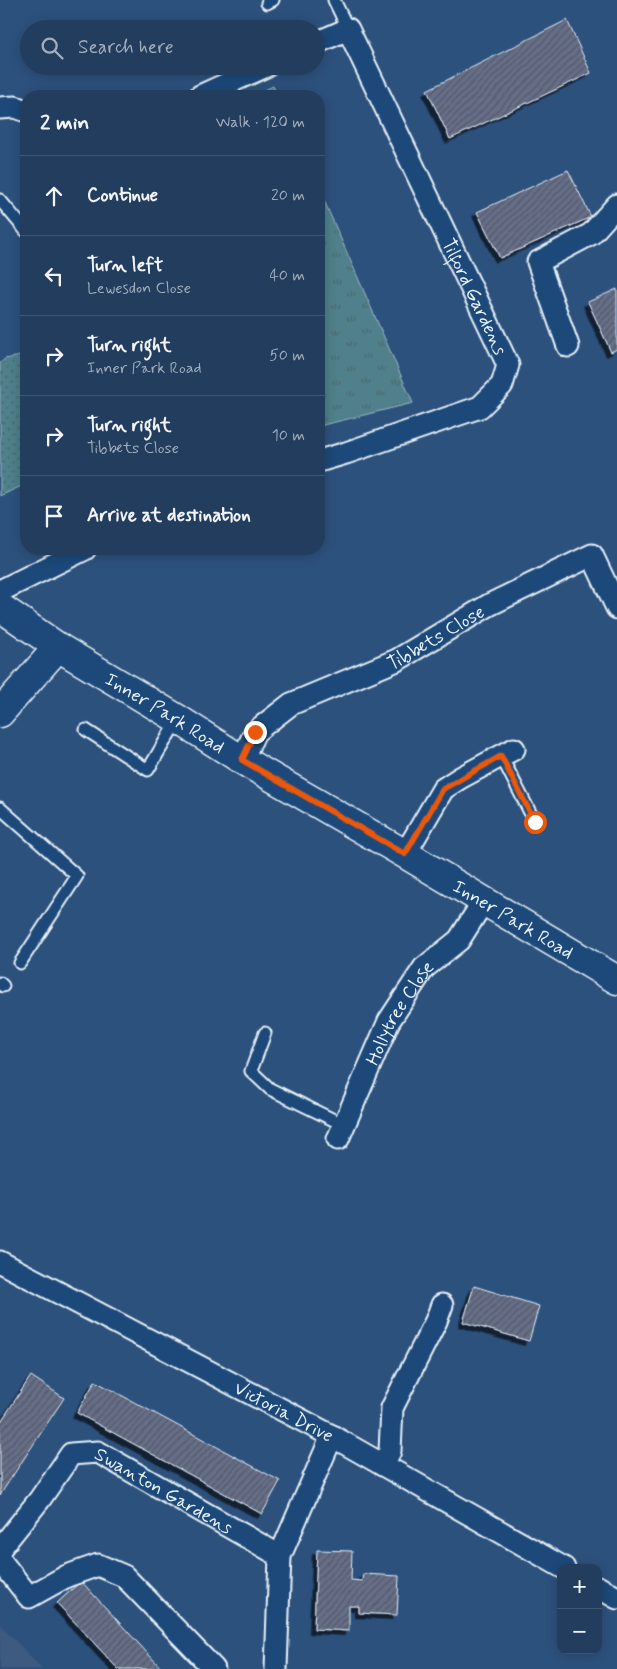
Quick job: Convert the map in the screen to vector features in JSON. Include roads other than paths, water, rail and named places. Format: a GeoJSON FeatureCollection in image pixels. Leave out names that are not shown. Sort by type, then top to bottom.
{"type":"FeatureCollection","features":[{"type":"Feature","properties":{"kind":"street"},"geometry":{"type":"LineString","coordinates":[[325,39],[348,29]]}},
{"type":"Feature","properties":{"kind":"street","name":"Tilford Gardens"},"geometry":{"type":"LineString","coordinates":[[325,459],[372,445],[480,407],[502,385],[508,365],[348,29]]}},
{"type":"Feature","properties":{"kind":"street"},"geometry":{"type":"LineString","coordinates":[[213,90],[246,75]]}},
{"type":"Feature","properties":{"kind":"street"},"geometry":{"type":"LineString","coordinates":[[0,108],[15,107],[20,109]]}},
{"type":"Feature","properties":{"kind":"street"},"geometry":{"type":"LineString","coordinates":[[568,346],[538,262],[590,234],[617,205]]}},
{"type":"Feature","properties":{"kind":"street"},"geometry":{"type":"LineString","coordinates":[[0,591],[73,555]]}},
{"type":"Feature","properties":{"kind":"street","name":"Tibbets Close"},"geometry":{"type":"LineString","coordinates":[[242,760],[255,732],[291,704],[397,660],[489,605],[592,555],[617,608]]}},
{"type":"Feature","properties":{"kind":"street","name":"Inner Park Road"},"geometry":{"type":"LineString","coordinates":[[0,607],[58,647],[242,760],[617,980]]}},
{"type":"Feature","properties":{"kind":"street"},"geometry":{"type":"LineString","coordinates":[[0,712],[58,647]]}},
{"type":"Feature","properties":{"kind":"street"},"geometry":{"type":"LineString","coordinates":[[405,854],[443,789],[507,753]]}},
{"type":"Feature","properties":{"kind":"street","name":"Hollytree Close"},"geometry":{"type":"LineString","coordinates":[[341,1132],[389,1021],[424,968],[459,940],[483,902]]}},
{"type":"Feature","properties":{"kind":"street","name":"Victoria Drive"},"geometry":{"type":"LineString","coordinates":[[0,1262],[332,1436],[557,1564]]}},
{"type":"Feature","properties":{"kind":"street"},"geometry":{"type":"LineString","coordinates":[[383,1465],[390,1451],[392,1408],[436,1321],[442,1304]]}},
{"type":"Feature","properties":{"kind":"street"},"geometry":{"type":"LineString","coordinates":[[276,1669],[280,1556],[332,1436]]}},
{"type":"Feature","properties":{"kind":"street","name":"Swanton Gardens"},"geometry":{"type":"LineString","coordinates":[[0,1549],[40,1499],[71,1454],[98,1452],[280,1556]]}},
{"type":"Feature","properties":{"kind":"street"},"geometry":{"type":"LineString","coordinates":[[0,1560],[28,1597],[66,1576],[98,1565],[124,1576],[214,1669]]}},
{"type":"Feature","properties":{"kind":"street"},"geometry":{"type":"LineString","coordinates":[[602,1589],[617,1598]]}},
{"type":"Feature","properties":{"kind":"lane"},"geometry":{"type":"LineString","coordinates":[[334,0],[348,29]]}},
{"type":"Feature","properties":{"kind":"lane"},"geometry":{"type":"LineString","coordinates":[[0,200],[20,224]]}},
{"type":"Feature","properties":{"kind":"lane"},"geometry":{"type":"LineString","coordinates":[[86,730],[148,770],[178,719]]}},
{"type":"Feature","properties":{"kind":"lane"},"geometry":{"type":"LineString","coordinates":[[507,753],[535,822]]}},
{"type":"Feature","properties":{"kind":"lane"},"geometry":{"type":"LineString","coordinates":[[0,808],[77,876],[20,963]]}},
{"type":"Feature","properties":{"kind":"lane"},"geometry":{"type":"LineString","coordinates":[[266,1033],[251,1071],[270,1089],[341,1132]]}}]}
